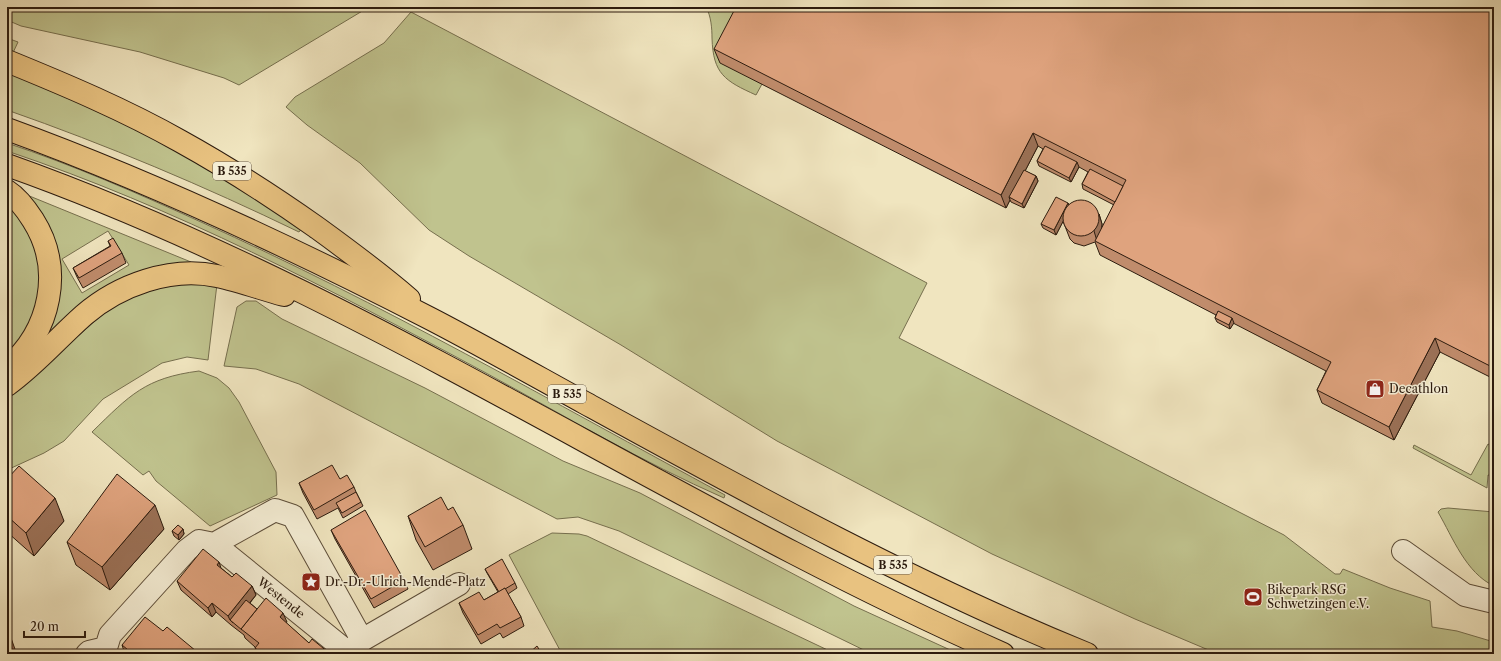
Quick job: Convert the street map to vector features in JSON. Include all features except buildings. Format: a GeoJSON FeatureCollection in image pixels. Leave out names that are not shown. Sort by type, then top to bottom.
{"type":"FeatureCollection","features":[{"type":"Feature","properties":{"kind":"highway","name":"B 535"},"geometry":{"type":"LineString","coordinates":[[7,62],[75,89],[138,119],[229,169],[280,202],[374,268],[433,320]]}},
{"type":"Feature","properties":{"kind":"highway","name":"B 535"},"geometry":{"type":"LineString","coordinates":[[7,129],[115,170],[191,202],[262,235],[433,320],[729,482],[874,556],[1015,623],[1087,654]]}},
{"type":"Feature","properties":{"kind":"highway","name":"B 535"},"geometry":{"type":"LineString","coordinates":[[7,165],[74,190],[177,233],[242,263],[421,352],[720,514],[872,593],[1003,654]]}},
{"type":"Feature","properties":{"kind":"highway"},"geometry":{"type":"LineString","coordinates":[[7,190],[23,205],[42,236],[50,259],[51,279],[46,309],[31,342],[7,368]]}},
{"type":"Feature","properties":{"kind":"highway","name":"B 535"},"geometry":{"type":"LineString","coordinates":[[7,384],[31,365],[86,314],[103,301],[142,282],[167,276],[186,273],[216,276],[341,312]]}},
{"type":"Feature","properties":{"kind":"street"},"geometry":{"type":"LineString","coordinates":[[101,652],[110,635],[187,550],[199,541],[214,544],[275,510],[293,516],[354,649],[459,584]]}},
{"type":"Feature","properties":{"kind":"street","name":"Westende"},"geometry":{"type":"LineString","coordinates":[[214,544],[354,649]]}},
{"type":"Feature","properties":{"kind":"street"},"geometry":{"type":"LineString","coordinates":[[1403,550],[1465,595],[1494,602]]}},
{"type":"Feature","properties":{"kind":"green space"},"geometry":{"type":"Polygon","coordinates":[[[7,7],[369,7],[239,85],[224,78],[140,52],[21,26],[7,20],[7,7]]]}},
{"type":"Feature","properties":{"kind":"green space"},"geometry":{"type":"Polygon","coordinates":[[[706,7],[748,7],[762,84],[756,95],[736,85],[723,75],[718,68],[713,50],[710,18],[706,7]]]}},
{"type":"Feature","properties":{"kind":"green space"},"geometry":{"type":"Polygon","coordinates":[[[411,12],[927,283],[899,338],[1284,535],[1335,574],[1340,574],[1343,569],[1390,588],[1430,601],[1432,627],[1457,631],[1494,642],[1494,654],[1218,654],[1135,619],[992,554],[777,441],[621,345],[469,256],[429,230],[360,163],[307,125],[286,107],[295,97],[384,43],[411,12]]]}},
{"type":"Feature","properties":{"kind":"green space"},"geometry":{"type":"Polygon","coordinates":[[[7,38],[18,42],[11,57],[7,55],[7,38]]]}},
{"type":"Feature","properties":{"kind":"green space"},"geometry":{"type":"Polygon","coordinates":[[[7,71],[114,117],[223,174],[302,228],[299,232],[227,198],[155,167],[81,137],[7,110],[7,71]]]}},
{"type":"Feature","properties":{"kind":"green space"},"geometry":{"type":"Polygon","coordinates":[[[7,143],[105,180],[268,253],[400,319],[725,495],[724,498],[633,454],[486,373],[311,281],[191,224],[131,198],[69,173],[7,151],[7,143]]]}},
{"type":"Feature","properties":{"kind":"green space"},"geometry":{"type":"Polygon","coordinates":[[[27,195],[191,262],[191,264],[52,333],[48,330],[56,310],[59,295],[27,195]],[[108,231],[62,259],[82,293],[129,265],[108,231]]]}},
{"type":"Feature","properties":{"kind":"green space"},"geometry":{"type":"Polygon","coordinates":[[[7,203],[18,217],[34,247],[39,264],[40,280],[39,297],[34,313],[26,330],[7,355],[7,203]]]}},
{"type":"Feature","properties":{"kind":"green space"},"geometry":{"type":"Polygon","coordinates":[[[175,281],[217,284],[208,360],[187,357],[162,363],[103,399],[64,441],[44,453],[7,470],[7,396],[12,394],[111,307],[142,290],[175,281]]]}},
{"type":"Feature","properties":{"kind":"green space"},"geometry":{"type":"Polygon","coordinates":[[[246,301],[256,301],[282,319],[425,388],[563,461],[640,493],[854,606],[959,654],[872,654],[619,531],[578,517],[557,519],[299,384],[256,369],[224,366],[237,307],[246,301]]]}},
{"type":"Feature","properties":{"kind":"green space"},"geometry":{"type":"Polygon","coordinates":[[[199,371],[217,378],[229,388],[239,402],[276,472],[277,495],[210,526],[156,481],[149,471],[143,475],[92,432],[128,398],[140,390],[165,378],[199,371]]]}},
{"type":"Feature","properties":{"kind":"green space"},"geometry":{"type":"Polygon","coordinates":[[[1488,444],[1494,447],[1494,476],[1488,475],[1487,488],[1413,448],[1414,445],[1471,475],[1488,444]]]}},
{"type":"Feature","properties":{"kind":"green space"},"geometry":{"type":"Polygon","coordinates":[[[1448,508],[1494,512],[1494,586],[1476,573],[1461,554],[1438,512],[1441,509],[1448,508]]]}},
{"type":"Feature","properties":{"kind":"green space"},"geometry":{"type":"Polygon","coordinates":[[[552,533],[579,534],[587,536],[836,654],[562,654],[509,555],[552,533]]]}},
{"type":"Feature","properties":{"kind":"place","name":"Decathlon"},"geometry":{"type":"Point","coordinates":[1375,389]}},
{"type":"Feature","properties":{"kind":"place","name":"Dr.-Dr.-Ulrich-Mende-Platz"},"geometry":{"type":"Point","coordinates":[311,582]}},
{"type":"Feature","properties":{"kind":"place","name":"Bikepark RSG Schwetzingen e.V."},"geometry":{"type":"Point","coordinates":[1253,597]}}]}
